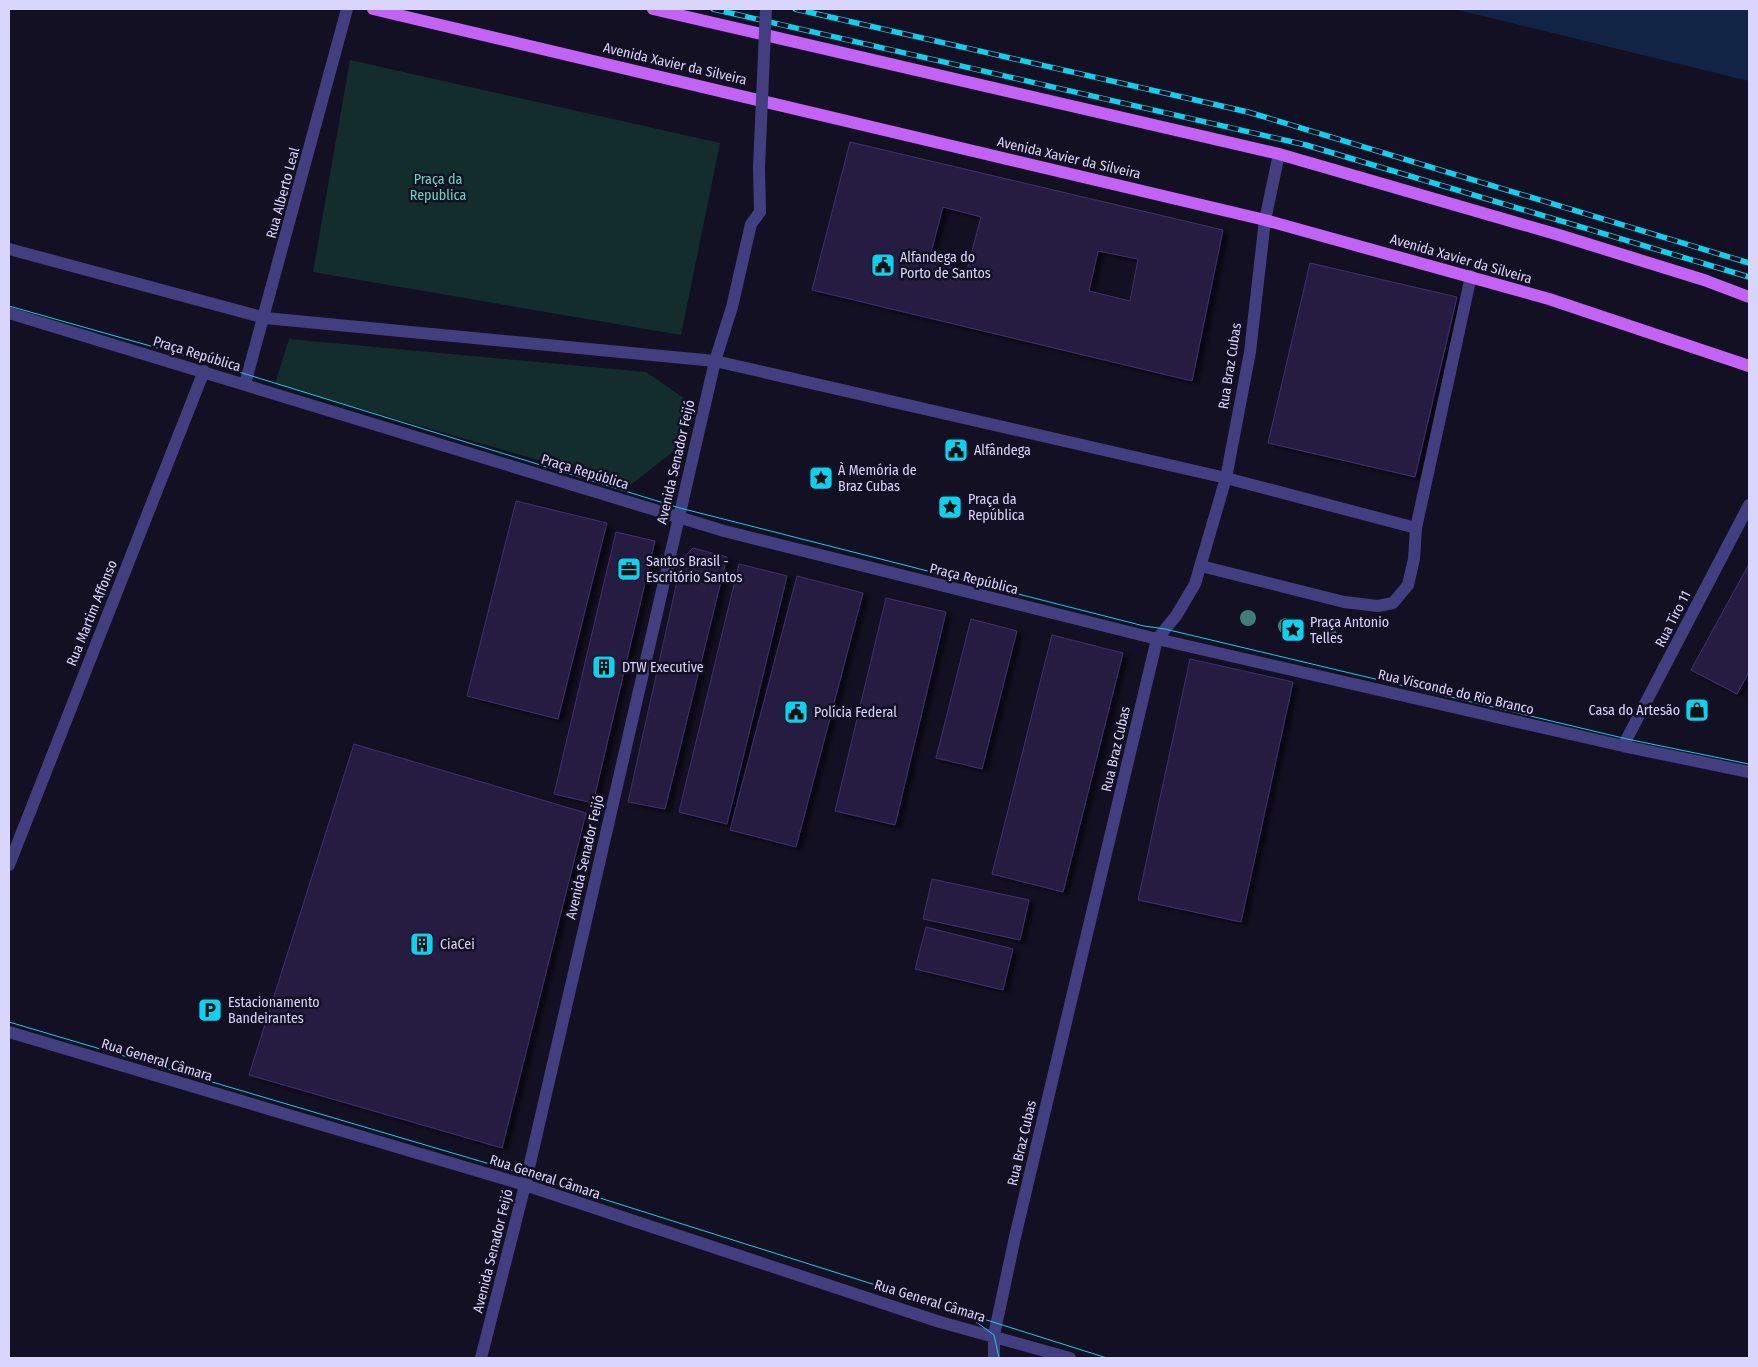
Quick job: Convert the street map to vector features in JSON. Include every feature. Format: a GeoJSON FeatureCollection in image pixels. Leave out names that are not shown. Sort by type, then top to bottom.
{"type":"FeatureCollection","features":[{"type":"Feature","properties":{"kind":"main road","name":"Avenida Xavier da Silveira"},"geometry":{"type":"LineString","coordinates":[[373,9],[1265,220],[1471,276],[1558,302],[1749,366]]}},
{"type":"Feature","properties":{"kind":"main road"},"geometry":{"type":"LineString","coordinates":[[653,9],[1279,154],[1568,238],[1749,297]]}},
{"type":"Feature","properties":{"kind":"street","name":"Rua Alberto Leal"},"geometry":{"type":"LineString","coordinates":[[245,384],[265,318],[347,9]]}},
{"type":"Feature","properties":{"kind":"street","name":"Avenida Senador Feijó"},"geometry":{"type":"LineString","coordinates":[[482,1358],[525,1185],[715,361],[732,307],[751,224],[760,212],[759,167],[766,9]]}},
{"type":"Feature","properties":{"kind":"street","name":"Rua Braz Cubas"},"geometry":{"type":"LineString","coordinates":[[994,1358],[994,1335],[1015,1237],[1157,639],[1186,600],[1195,584],[1226,478],[1250,352],[1265,220],[1279,154]]}},
{"type":"Feature","properties":{"kind":"street"},"geometry":{"type":"LineString","coordinates":[[9,248],[265,318],[715,361],[1226,478],[1416,528]]}},
{"type":"Feature","properties":{"kind":"street"},"geometry":{"type":"LineString","coordinates":[[1201,566],[1344,602],[1378,606],[1393,604],[1408,585],[1414,559],[1416,528],[1471,276]]}},
{"type":"Feature","properties":{"kind":"street","name":"Praça República"},"geometry":{"type":"LineString","coordinates":[[9,313],[679,517],[891,574],[1157,639]]}},
{"type":"Feature","properties":{"kind":"street","name":"Rua Martim Affonso"},"geometry":{"type":"LineString","coordinates":[[9,865],[204,371]]}},
{"type":"Feature","properties":{"kind":"street","name":"Rua Tiro 11"},"geometry":{"type":"LineString","coordinates":[[1622,746],[1749,505]]}},
{"type":"Feature","properties":{"kind":"street","name":"Rua Visconde do Rio Branco"},"geometry":{"type":"LineString","coordinates":[[1157,639],[1622,746],[1749,772]]}},
{"type":"Feature","properties":{"kind":"street","name":"Rua General Câmara"},"geometry":{"type":"LineString","coordinates":[[9,1032],[525,1185],[940,1322],[994,1335],[1070,1358]]}},
{"type":"Feature","properties":{"kind":"green space","name":"Praça da Republica"},"geometry":{"type":"Polygon","coordinates":[[[350,60],[720,143],[681,335],[313,272],[350,60]]]}},
{"type":"Feature","properties":{"kind":"green space"},"geometry":{"type":"Polygon","coordinates":[[[289,339],[646,372],[688,401],[674,451],[629,486],[275,384],[289,339]]]}},
{"type":"Feature","properties":{"kind":"water"},"geometry":{"type":"Polygon","coordinates":[[[1454,9],[1749,9],[1749,81],[1454,9]]]}},
{"type":"Feature","properties":{"kind":"building","name":"Alfandega do Porto de Santos"},"geometry":{"type":"Polygon","coordinates":[[[850,142],[1223,230],[1192,381],[812,290],[850,142]],[[943,207],[929,260],[967,270],[981,217],[943,207]],[[1098,251],[1089,291],[1130,301],[1138,259],[1098,251]]]}},
{"type":"Feature","properties":{"kind":"building"},"geometry":{"type":"Polygon","coordinates":[[[1310,263],[1457,297],[1415,477],[1268,443],[1310,263]]]}},
{"type":"Feature","properties":{"kind":"building"},"geometry":{"type":"Polygon","coordinates":[[[516,501],[607,523],[558,719],[467,696],[516,501]]]}},
{"type":"Feature","properties":{"kind":"building","name":"DTW Executive"},"geometry":{"type":"Polygon","coordinates":[[[616,532],[655,541],[593,803],[554,794],[616,532]]]}},
{"type":"Feature","properties":{"kind":"building"},"geometry":{"type":"Polygon","coordinates":[[[693,548],[727,557],[665,809],[628,802],[682,559],[693,548]]]}},
{"type":"Feature","properties":{"kind":"building"},"geometry":{"type":"Polygon","coordinates":[[[739,564],[787,576],[727,824],[679,812],[739,564]]]}},
{"type":"Feature","properties":{"kind":"building"},"geometry":{"type":"Polygon","coordinates":[[[1749,564],[1749,672],[1737,694],[1691,670],[1749,564]]]}},
{"type":"Feature","properties":{"kind":"building","name":"Polícia Federal"},"geometry":{"type":"Polygon","coordinates":[[[797,576],[863,593],[796,847],[730,830],[797,576]]]}},
{"type":"Feature","properties":{"kind":"building"},"geometry":{"type":"Polygon","coordinates":[[[886,598],[946,612],[895,825],[835,811],[886,598]]]}},
{"type":"Feature","properties":{"kind":"building"},"geometry":{"type":"Polygon","coordinates":[[[971,619],[1017,631],[982,769],[936,758],[971,619]]]}},
{"type":"Feature","properties":{"kind":"building"},"geometry":{"type":"Polygon","coordinates":[[[1052,635],[1123,653],[1063,892],[992,874],[1052,635]]]}},
{"type":"Feature","properties":{"kind":"building"},"geometry":{"type":"Polygon","coordinates":[[[1190,659],[1293,682],[1241,922],[1138,900],[1190,659]]]}},
{"type":"Feature","properties":{"kind":"building","name":"CiaCei"},"geometry":{"type":"Polygon","coordinates":[[[354,744],[586,813],[502,1148],[249,1075],[354,744]]]}},
{"type":"Feature","properties":{"kind":"building"},"geometry":{"type":"Polygon","coordinates":[[[932,879],[1029,900],[1020,940],[923,919],[932,879]]]}},
{"type":"Feature","properties":{"kind":"building"},"geometry":{"type":"Polygon","coordinates":[[[926,927],[1013,949],[1003,990],[915,969],[926,927]]]}},
{"type":"Feature","properties":{"kind":"tram line"},"geometry":{"type":"LineString","coordinates":[[9,306],[200,360],[680,508],[1144,626],[1165,629],[1627,739],[1749,764]]}},
{"type":"Feature","properties":{"kind":"tram line"},"geometry":{"type":"LineString","coordinates":[[9,1022],[527,1175],[1107,1358]]}},
{"type":"Feature","properties":{"kind":"tram line"},"geometry":{"type":"LineString","coordinates":[[975,1321],[994,1335],[999,1358]]}},
{"type":"Feature","properties":{"kind":"railway"},"geometry":{"type":"LineString","coordinates":[[713,9],[1306,145],[1749,277]]}},
{"type":"Feature","properties":{"kind":"railway"},"geometry":{"type":"LineString","coordinates":[[795,9],[1248,112],[1749,263]]}},
{"type":"Feature","properties":{"kind":"place","name":"Alfandega do Porto de Santos"},"geometry":{"type":"Point","coordinates":[883,265]}},
{"type":"Feature","properties":{"kind":"place","name":"Alfândega"},"geometry":{"type":"Point","coordinates":[956,450]}},
{"type":"Feature","properties":{"kind":"place","name":"À Memória de Braz Cubas"},"geometry":{"type":"Point","coordinates":[821,478]}},
{"type":"Feature","properties":{"kind":"place","name":"Praça da República"},"geometry":{"type":"Point","coordinates":[950,507]}},
{"type":"Feature","properties":{"kind":"place","name":"Santos Brasil - Escritório Santos"},"geometry":{"type":"Point","coordinates":[629,569]}},
{"type":"Feature","properties":{"kind":"place","name":"Praça Antonio Telles"},"geometry":{"type":"Point","coordinates":[1293,630]}},
{"type":"Feature","properties":{"kind":"place","name":"DTW Executive"},"geometry":{"type":"Point","coordinates":[604,667]}},
{"type":"Feature","properties":{"kind":"place","name":"Casa do Artesão"},"geometry":{"type":"Point","coordinates":[1697,710]}},
{"type":"Feature","properties":{"kind":"place","name":"Polícia Federal"},"geometry":{"type":"Point","coordinates":[796,712]}},
{"type":"Feature","properties":{"kind":"place","name":"CiaCei"},"geometry":{"type":"Point","coordinates":[422,944]}},
{"type":"Feature","properties":{"kind":"place","name":"Estacionamento Bandeirantes"},"geometry":{"type":"Point","coordinates":[210,1010]}}]}
